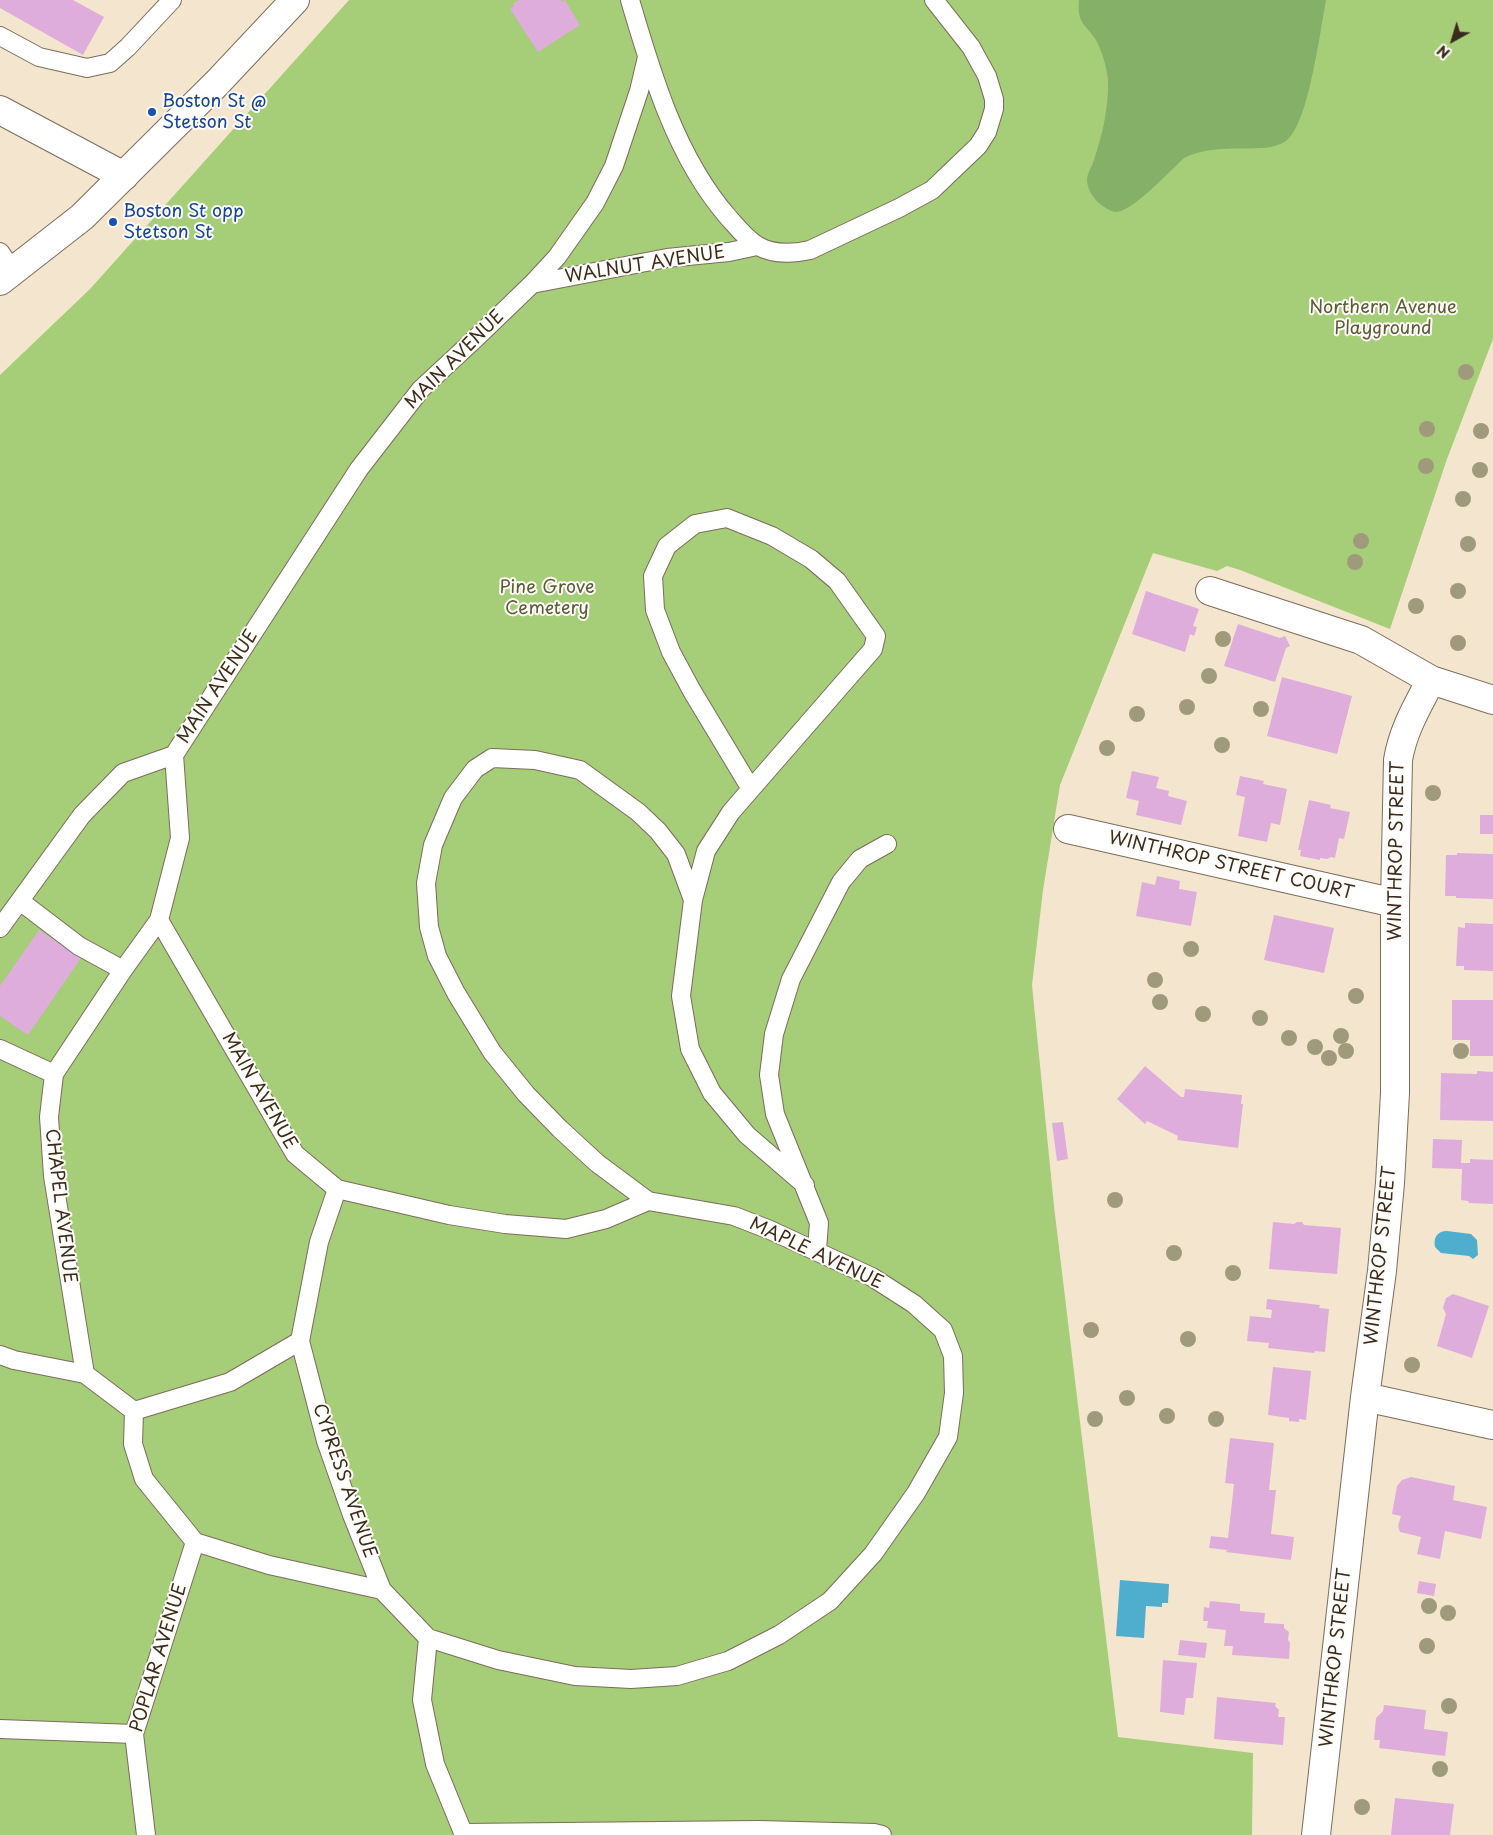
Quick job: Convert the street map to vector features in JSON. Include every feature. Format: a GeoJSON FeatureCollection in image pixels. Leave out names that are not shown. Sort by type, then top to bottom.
{"type":"FeatureCollection","features":[{"type":"Feature","properties":{"kind":"street"},"geometry":{"type":"LineString","coordinates":[[4,268],[82,217],[217,83],[295,0]]}},
{"type":"Feature","properties":{"kind":"street"},"geometry":{"type":"LineString","coordinates":[[0,110],[124,176]]}},
{"type":"Feature","properties":{"kind":"street"},"geometry":{"type":"LineString","coordinates":[[1210,591],[1361,640],[1431,680],[1493,700]]}},
{"type":"Feature","properties":{"kind":"street","name":"WINTHROP STREET"},"geometry":{"type":"LineString","coordinates":[[1316,1835],[1365,1397],[1382,1271],[1394,1136],[1395,903],[1398,770],[1400,751],[1408,723],[1431,680]]}},
{"type":"Feature","properties":{"kind":"street","name":"WINTHROP STREET COURT"},"geometry":{"type":"LineString","coordinates":[[1068,829],[1395,903]]}},
{"type":"Feature","properties":{"kind":"street"},"geometry":{"type":"LineString","coordinates":[[1365,1397],[1493,1425]]}},
{"type":"Feature","properties":{"kind":"lane","name":"MAIN AVENUE"},"geometry":{"type":"LineString","coordinates":[[337,1189],[295,1154],[159,920],[180,838],[174,754],[365,461],[421,389],[532,284],[557,257],[590,210],[614,166],[639,91],[647,57],[630,0]]}},
{"type":"Feature","properties":{"kind":"lane","name":"WALNUT AVENUE"},"geometry":{"type":"LineString","coordinates":[[647,57],[691,165],[723,211],[758,246],[778,253],[795,254],[810,250],[932,190],[978,146],[987,132],[994,109],[992,89],[987,76],[971,47],[934,0]]}},
{"type":"Feature","properties":{"kind":"lane"},"geometry":{"type":"LineString","coordinates":[[0,36],[39,57],[87,68],[110,64],[128,47],[164,3]]}},
{"type":"Feature","properties":{"kind":"lane","name":"WALNUT AVENUE"},"geometry":{"type":"LineString","coordinates":[[532,284],[668,258],[729,252],[758,246]]}},
{"type":"Feature","properties":{"kind":"lane"},"geometry":{"type":"LineString","coordinates":[[751,789],[692,691],[671,652],[655,610],[653,576],[667,546],[695,524],[727,518],[772,536],[811,559],[838,581],[876,636],[873,649],[731,812],[706,851],[693,900],[681,996],[690,1049],[712,1093],[747,1135],[805,1186]]}},
{"type":"Feature","properties":{"kind":"lane","name":"MAIN AVENUE"},"geometry":{"type":"LineString","coordinates":[[0,928],[82,815],[123,772],[174,754]]}},
{"type":"Feature","properties":{"kind":"lane"},"geometry":{"type":"LineString","coordinates":[[648,1201],[597,1163],[560,1129],[526,1094],[492,1052],[456,993],[437,956],[429,927],[426,883],[433,845],[452,798],[475,769],[492,758],[535,760],[580,770],[638,812],[658,831],[676,854],[693,900]]}},
{"type":"Feature","properties":{"kind":"lane"},"geometry":{"type":"LineString","coordinates":[[817,1250],[819,1223],[775,1114],[769,1075],[774,1034],[791,979],[841,882],[860,859],[887,844]]}},
{"type":"Feature","properties":{"kind":"lane"},"geometry":{"type":"LineString","coordinates":[[20,901],[79,946],[123,970]]}},
{"type":"Feature","properties":{"kind":"lane","name":"CHAPEL AVENUE"},"geometry":{"type":"LineString","coordinates":[[85,1374],[53,1176],[49,1118],[54,1074],[123,970],[159,920]]}},
{"type":"Feature","properties":{"kind":"lane"},"geometry":{"type":"LineString","coordinates":[[0,1049],[54,1074]]}},
{"type":"Feature","properties":{"kind":"lane"},"geometry":{"type":"LineString","coordinates":[[337,1189],[458,1217],[505,1224],[566,1229],[606,1219],[648,1201]]}},
{"type":"Feature","properties":{"kind":"lane","name":"CYPRESS AVENUE"},"geometry":{"type":"LineString","coordinates":[[337,1189],[319,1242],[300,1341],[326,1441],[352,1515],[382,1590],[428,1638]]}},
{"type":"Feature","properties":{"kind":"lane","name":"MAPLE AVENUE"},"geometry":{"type":"LineString","coordinates":[[428,1638],[498,1660],[576,1676],[631,1679],[677,1676],[728,1662],[778,1634],[830,1601],[873,1554],[916,1493],[948,1438],[954,1393],[953,1356],[943,1330],[914,1304],[872,1277],[817,1250],[734,1216],[648,1201]]}},
{"type":"Feature","properties":{"kind":"lane"},"geometry":{"type":"LineString","coordinates":[[134,1411],[230,1382],[300,1341]]}},
{"type":"Feature","properties":{"kind":"lane"},"geometry":{"type":"LineString","coordinates":[[0,1355],[14,1360],[85,1374],[134,1411]]}},
{"type":"Feature","properties":{"kind":"lane"},"geometry":{"type":"LineString","coordinates":[[134,1411],[133,1444],[144,1479],[195,1542],[269,1565],[382,1590]]}},
{"type":"Feature","properties":{"kind":"lane","name":"POPLAR AVENUE"},"geometry":{"type":"LineString","coordinates":[[146,1835],[134,1734],[195,1542]]}},
{"type":"Feature","properties":{"kind":"lane"},"geometry":{"type":"LineString","coordinates":[[428,1638],[422,1700],[434,1764],[464,1834],[759,1830],[874,1833],[882,1835]]}},
{"type":"Feature","properties":{"kind":"lane"},"geometry":{"type":"LineString","coordinates":[[0,1729],[134,1734]]}},
{"type":"Feature","properties":{"kind":"green space","name":"Pine Grove Cemetery"},"geometry":{"type":"Polygon","coordinates":[[[349,0],[1493,0],[1493,339],[1447,459],[1390,629],[1240,570],[1227,566],[1217,571],[1153,553],[1060,785],[1043,890],[1032,985],[1054,1206],[1118,1737],[1253,1753],[1252,1835],[0,1835],[0,375],[90,289],[349,0]]]}},
{"type":"Feature","properties":{"kind":"green space"},"geometry":{"type":"Polygon","coordinates":[[[1079,0],[1326,0],[1308,95],[1295,129],[1287,140],[1271,147],[1216,149],[1184,158],[1132,205],[1116,212],[1107,209],[1093,196],[1087,180],[1102,132],[1108,80],[1098,44],[1079,14],[1079,0]]]}},
{"type":"Feature","properties":{"kind":"water"},"geometry":{"type":"Polygon","coordinates":[[[1447,1231],[1471,1234],[1477,1240],[1478,1255],[1473,1259],[1469,1256],[1441,1253],[1435,1247],[1435,1240],[1439,1233],[1447,1231]]]}},
{"type":"Feature","properties":{"kind":"water"},"geometry":{"type":"Polygon","coordinates":[[[1120,1580],[1169,1584],[1168,1603],[1162,1603],[1162,1607],[1146,1606],[1144,1638],[1116,1636],[1120,1580]]]}},
{"type":"Feature","properties":{"kind":"building"},"geometry":{"type":"Polygon","coordinates":[[[0,0],[73,0],[104,17],[83,55],[0,8],[0,0]]]}},
{"type":"Feature","properties":{"kind":"building"},"geometry":{"type":"Polygon","coordinates":[[[519,0],[561,0],[562,2],[565,0],[580,25],[538,52],[510,9],[519,0]]]}},
{"type":"Feature","properties":{"kind":"building"},"geometry":{"type":"Polygon","coordinates":[[[1146,591],[1199,609],[1193,626],[1197,627],[1194,636],[1190,634],[1185,652],[1132,634],[1146,591]]]}},
{"type":"Feature","properties":{"kind":"building"},"geometry":{"type":"Polygon","coordinates":[[[1238,624],[1280,638],[1285,636],[1290,646],[1286,648],[1275,682],[1224,666],[1238,624]]]}},
{"type":"Feature","properties":{"kind":"building"},"geometry":{"type":"Polygon","coordinates":[[[1282,677],[1352,696],[1337,754],[1267,736],[1282,677]]]}},
{"type":"Feature","properties":{"kind":"building"},"geometry":{"type":"Polygon","coordinates":[[[1132,771],[1159,777],[1156,788],[1169,791],[1168,796],[1187,801],[1181,825],[1136,815],[1139,801],[1126,798],[1132,771]]]}},
{"type":"Feature","properties":{"kind":"building"},"geometry":{"type":"Polygon","coordinates":[[[1240,776],[1264,781],[1263,784],[1287,789],[1280,825],[1271,823],[1267,842],[1238,836],[1245,797],[1236,795],[1240,776]]]}},
{"type":"Feature","properties":{"kind":"building"},"geometry":{"type":"Polygon","coordinates":[[[1309,800],[1331,805],[1330,808],[1350,812],[1344,839],[1339,838],[1335,858],[1320,858],[1320,860],[1300,856],[1301,850],[1298,850],[1309,800]]]}},
{"type":"Feature","properties":{"kind":"building"},"geometry":{"type":"Polygon","coordinates":[[[1480,815],[1493,815],[1493,834],[1480,834],[1480,815]]]}},
{"type":"Feature","properties":{"kind":"building"},"geometry":{"type":"Polygon","coordinates":[[[1457,853],[1493,854],[1493,899],[1445,896],[1446,855],[1457,855],[1457,853]]]}},
{"type":"Feature","properties":{"kind":"building"},"geometry":{"type":"Polygon","coordinates":[[[1157,876],[1180,881],[1179,889],[1197,892],[1191,926],[1136,916],[1142,882],[1155,885],[1157,876]]]}},
{"type":"Feature","properties":{"kind":"building"},"geometry":{"type":"Polygon","coordinates":[[[1274,915],[1334,928],[1324,973],[1264,960],[1274,915]]]}},
{"type":"Feature","properties":{"kind":"building"},"geometry":{"type":"Polygon","coordinates":[[[1465,923],[1493,924],[1493,971],[1464,970],[1464,966],[1456,966],[1458,927],[1465,928],[1465,923]]]}},
{"type":"Feature","properties":{"kind":"building"},"geometry":{"type":"Polygon","coordinates":[[[39,930],[81,958],[28,1035],[0,1016],[0,986],[39,930]]]}},
{"type":"Feature","properties":{"kind":"building"},"geometry":{"type":"Polygon","coordinates":[[[1452,1000],[1493,1000],[1493,1056],[1470,1056],[1470,1040],[1452,1040],[1452,1000]]]}},
{"type":"Feature","properties":{"kind":"building"},"geometry":{"type":"Polygon","coordinates":[[[1145,1066],[1181,1097],[1184,1097],[1185,1089],[1242,1095],[1241,1104],[1243,1104],[1238,1148],[1177,1140],[1178,1136],[1147,1121],[1145,1124],[1117,1099],[1145,1066]]]}},
{"type":"Feature","properties":{"kind":"building"},"geometry":{"type":"Polygon","coordinates":[[[1477,1071],[1493,1072],[1493,1121],[1440,1120],[1441,1073],[1477,1074],[1477,1071]]]}},
{"type":"Feature","properties":{"kind":"building"},"geometry":{"type":"Polygon","coordinates":[[[1063,1122],[1068,1159],[1057,1161],[1052,1123],[1063,1122]]]}},
{"type":"Feature","properties":{"kind":"building"},"geometry":{"type":"Polygon","coordinates":[[[1433,1139],[1462,1140],[1461,1163],[1470,1163],[1470,1159],[1493,1160],[1493,1204],[1469,1203],[1468,1201],[1461,1200],[1462,1169],[1432,1168],[1433,1139]]]}},
{"type":"Feature","properties":{"kind":"building"},"geometry":{"type":"Polygon","coordinates":[[[1273,1222],[1294,1224],[1302,1222],[1304,1225],[1341,1228],[1337,1274],[1269,1269],[1273,1222]]]}},
{"type":"Feature","properties":{"kind":"building"},"geometry":{"type":"Polygon","coordinates":[[[1453,1294],[1489,1306],[1472,1358],[1437,1346],[1446,1314],[1443,1308],[1446,1298],[1453,1294]]]}},
{"type":"Feature","properties":{"kind":"building"},"geometry":{"type":"Polygon","coordinates":[[[1267,1299],[1320,1305],[1319,1308],[1329,1309],[1325,1352],[1315,1351],[1314,1353],[1268,1348],[1269,1343],[1247,1341],[1250,1316],[1271,1318],[1272,1310],[1266,1309],[1267,1299]]]}},
{"type":"Feature","properties":{"kind":"building"},"geometry":{"type":"Polygon","coordinates":[[[1273,1367],[1311,1371],[1306,1420],[1299,1419],[1299,1422],[1289,1421],[1289,1418],[1268,1415],[1273,1367]]]}},
{"type":"Feature","properties":{"kind":"building"},"geometry":{"type":"Polygon","coordinates":[[[1230,1438],[1274,1443],[1269,1490],[1276,1490],[1271,1534],[1294,1537],[1291,1560],[1209,1548],[1211,1536],[1228,1538],[1234,1484],[1225,1483],[1230,1438]]]}},
{"type":"Feature","properties":{"kind":"building"},"geometry":{"type":"Polygon","coordinates":[[[1411,1477],[1455,1486],[1453,1500],[1487,1507],[1481,1539],[1445,1531],[1440,1559],[1417,1554],[1421,1537],[1400,1532],[1398,1526],[1401,1516],[1392,1514],[1397,1486],[1402,1480],[1411,1477]]]}},
{"type":"Feature","properties":{"kind":"building"},"geometry":{"type":"Polygon","coordinates":[[[1419,1581],[1436,1584],[1434,1596],[1417,1593],[1419,1581]]]}},
{"type":"Feature","properties":{"kind":"building"},"geometry":{"type":"Polygon","coordinates":[[[1210,1601],[1240,1604],[1240,1611],[1265,1613],[1264,1623],[1284,1624],[1284,1628],[1289,1632],[1289,1659],[1232,1655],[1233,1646],[1224,1646],[1226,1630],[1207,1628],[1208,1621],[1203,1621],[1204,1607],[1209,1608],[1210,1601]]]}},
{"type":"Feature","properties":{"kind":"building"},"geometry":{"type":"Polygon","coordinates":[[[1180,1640],[1207,1643],[1205,1658],[1178,1655],[1180,1640]]]}},
{"type":"Feature","properties":{"kind":"building"},"geometry":{"type":"Polygon","coordinates":[[[1163,1660],[1197,1663],[1193,1698],[1186,1698],[1184,1715],[1160,1712],[1163,1660]]]}},
{"type":"Feature","properties":{"kind":"building"},"geometry":{"type":"Polygon","coordinates":[[[1217,1697],[1276,1703],[1275,1706],[1279,1710],[1278,1717],[1285,1717],[1283,1745],[1214,1739],[1217,1697]]]}},
{"type":"Feature","properties":{"kind":"building"},"geometry":{"type":"Polygon","coordinates":[[[1384,1705],[1426,1710],[1424,1729],[1448,1732],[1445,1756],[1379,1748],[1380,1740],[1374,1740],[1376,1718],[1383,1711],[1384,1705]]]}},
{"type":"Feature","properties":{"kind":"building"},"geometry":{"type":"Polygon","coordinates":[[[1395,1798],[1454,1804],[1450,1835],[1391,1835],[1395,1798]]]}},
{"type":"Feature","properties":{"kind":"place","name":"Boston St @ Stetson St"},"geometry":{"type":"Point","coordinates":[152,112]}},
{"type":"Feature","properties":{"kind":"place","name":"Boston St opp Stetson St"},"geometry":{"type":"Point","coordinates":[113,222]}},
{"type":"Feature","properties":{"kind":"park label","name":"Northern Avenue Playground"},"geometry":{"type":"Point","coordinates":[1383,318]}}]}
